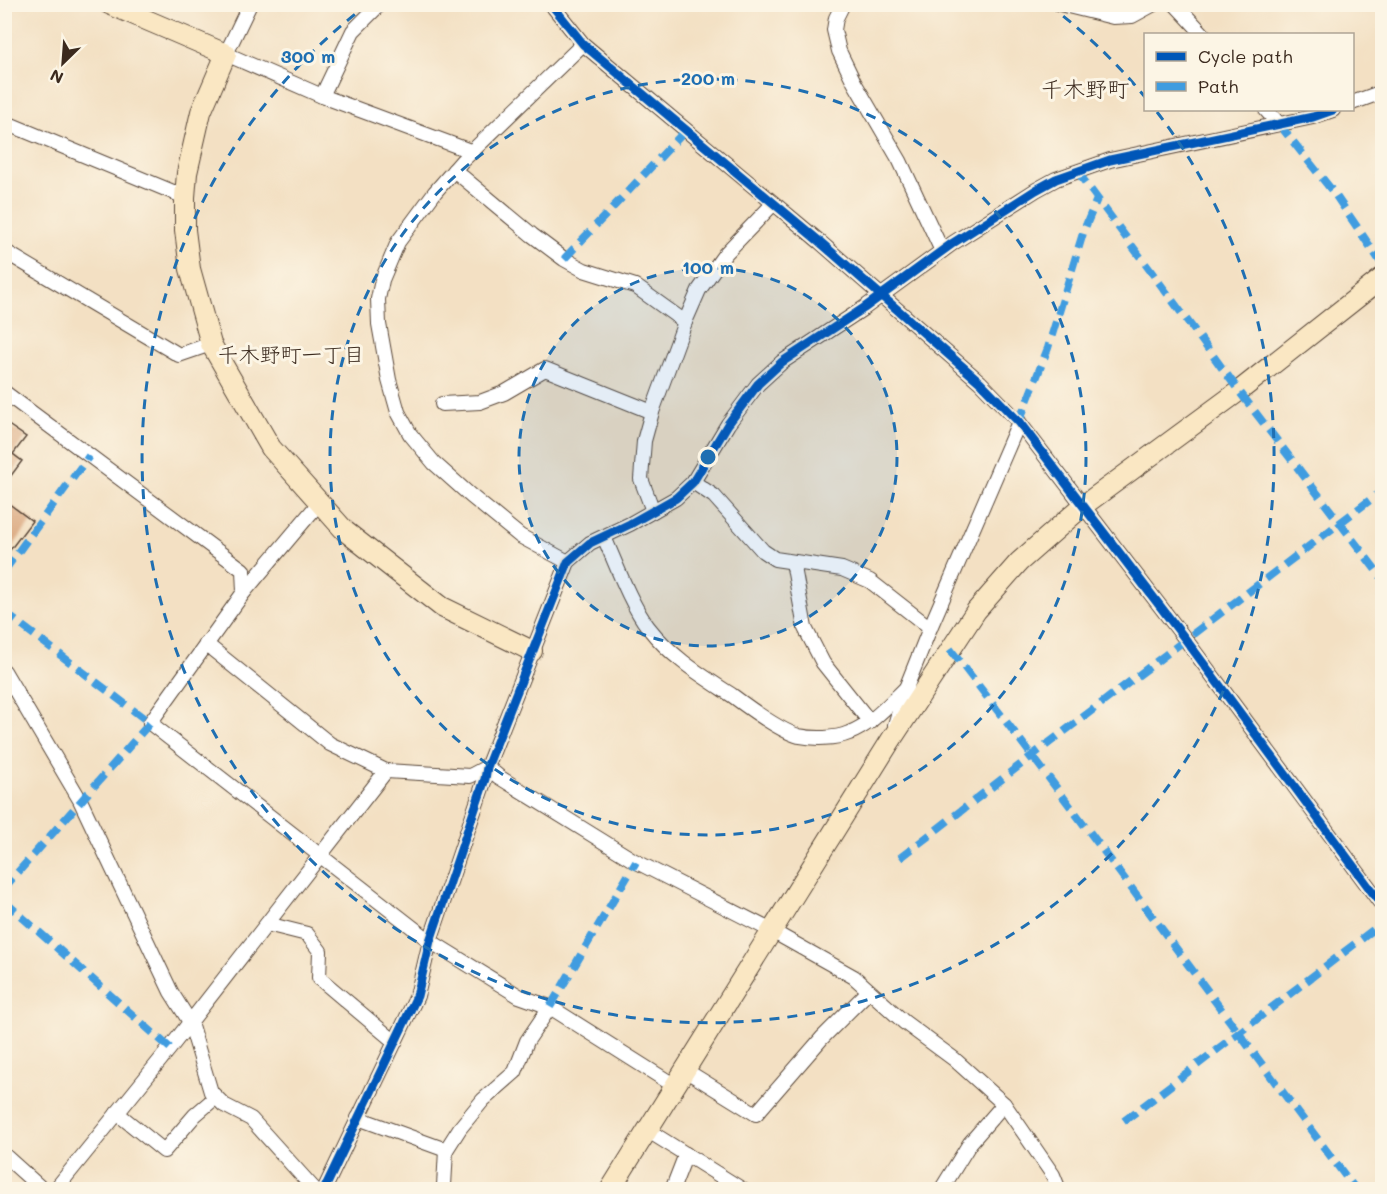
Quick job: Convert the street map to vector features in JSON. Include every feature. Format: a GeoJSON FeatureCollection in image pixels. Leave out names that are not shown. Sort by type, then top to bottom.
{"type":"FeatureCollection","features":[{"type":"Feature","properties":{"kind":"street"},"geometry":{"type":"LineString","coordinates":[[109,4],[322,96],[473,152]]}},
{"type":"Feature","properties":{"kind":"street"},"geometry":{"type":"LineString","coordinates":[[250,4],[201,112],[187,174],[185,230],[190,269],[211,344],[271,448],[345,531],[442,607],[532,651]]}},
{"type":"Feature","properties":{"kind":"street"},"geometry":{"type":"LineString","coordinates":[[322,96],[353,31],[380,4]]}},
{"type":"Feature","properties":{"kind":"street"},"geometry":{"type":"LineString","coordinates":[[551,4],[583,44],[820,242],[980,382],[1019,422],[1084,505],[1383,905]]}},
{"type":"Feature","properties":{"kind":"street"},"geometry":{"type":"LineString","coordinates":[[843,4],[836,18],[834,30],[839,51],[854,82],[900,161],[942,251]]}},
{"type":"Feature","properties":{"kind":"street"},"geometry":{"type":"LineString","coordinates":[[1060,4],[1113,16],[1132,16],[1154,4]]}},
{"type":"Feature","properties":{"kind":"street"},"geometry":{"type":"LineString","coordinates":[[1175,4],[1202,33]]}},
{"type":"Feature","properties":{"kind":"street"},"geometry":{"type":"LineString","coordinates":[[568,562],[520,536],[464,490],[435,463],[410,434],[398,412],[389,380],[379,324],[378,299],[382,280],[398,242],[416,216],[454,170],[583,44]]}},
{"type":"Feature","properties":{"kind":"street"},"geometry":{"type":"LineString","coordinates":[[1354,103],[1383,92]]}},
{"type":"Feature","properties":{"kind":"street"},"geometry":{"type":"LineString","coordinates":[[1267,111],[1279,124]]}},
{"type":"Feature","properties":{"kind":"street"},"geometry":{"type":"LineString","coordinates":[[324,1190],[417,996],[430,941],[485,779],[487,767],[568,562],[590,543],[676,498],[693,482],[728,424],[758,384],[782,362],[942,251],[1036,190],[1056,179],[1110,160],[1313,117],[1330,111]]}},
{"type":"Feature","properties":{"kind":"street"},"geometry":{"type":"LineString","coordinates":[[4,122],[185,197]]}},
{"type":"Feature","properties":{"kind":"street"},"geometry":{"type":"LineString","coordinates":[[454,170],[564,259],[584,270],[635,286],[685,322]]}},
{"type":"Feature","properties":{"kind":"street"},"geometry":{"type":"LineString","coordinates":[[653,510],[641,479],[644,441],[652,412],[685,322],[699,290],[725,254],[773,204]]}},
{"type":"Feature","properties":{"kind":"street"},"geometry":{"type":"LineString","coordinates":[[4,251],[179,355],[211,344]]}},
{"type":"Feature","properties":{"kind":"street"},"geometry":{"type":"LineString","coordinates":[[610,1190],[891,740],[976,611],[1019,562],[1084,505],[1239,391],[1383,278]]}},
{"type":"Feature","properties":{"kind":"street"},"geometry":{"type":"LineString","coordinates":[[442,404],[480,402],[504,393],[545,369],[652,412]]}},
{"type":"Feature","properties":{"kind":"street"},"geometry":{"type":"LineString","coordinates":[[4,392],[243,570],[244,592]]}},
{"type":"Feature","properties":{"kind":"street"},"geometry":{"type":"LineString","coordinates":[[891,740],[906,688],[930,628],[1019,422]]}},
{"type":"Feature","properties":{"kind":"street"},"geometry":{"type":"LineString","coordinates":[[693,482],[714,496],[763,551],[775,559],[842,569],[870,581],[930,628]]}},
{"type":"Feature","properties":{"kind":"street"},"geometry":{"type":"LineString","coordinates":[[319,502],[244,592],[150,723],[430,941],[519,996],[550,1007],[680,1078],[756,1114],[822,1038],[869,991]]}},
{"type":"Feature","properties":{"kind":"street"},"geometry":{"type":"LineString","coordinates":[[604,537],[647,626],[675,656],[704,679],[755,713],[798,735],[827,737],[847,734],[870,722],[906,688]]}},
{"type":"Feature","properties":{"kind":"street"},"geometry":{"type":"LineString","coordinates":[[793,561],[805,628],[823,663],[870,722]]}},
{"type":"Feature","properties":{"kind":"street"},"geometry":{"type":"LineString","coordinates":[[206,644],[330,744],[386,771],[470,776],[487,767]]}},
{"type":"Feature","properties":{"kind":"street"},"geometry":{"type":"LineString","coordinates":[[4,671],[80,800],[171,992],[190,1022],[211,1092],[224,1105],[251,1119],[315,1190]]}},
{"type":"Feature","properties":{"kind":"street"},"geometry":{"type":"LineString","coordinates":[[487,767],[499,777],[633,860],[772,931],[854,977],[904,1022],[954,1059],[1004,1104],[1053,1175],[1059,1190]]}},
{"type":"Feature","properties":{"kind":"street"},"geometry":{"type":"LineString","coordinates":[[55,1190],[386,771]]}},
{"type":"Feature","properties":{"kind":"street"},"geometry":{"type":"LineString","coordinates":[[267,924],[307,934],[320,951],[319,978],[395,1042]]}},
{"type":"Feature","properties":{"kind":"street"},"geometry":{"type":"LineString","coordinates":[[441,1190],[444,1186],[446,1150],[460,1128],[483,1100],[514,1072],[527,1041],[550,1007]]}},
{"type":"Feature","properties":{"kind":"street"},"geometry":{"type":"LineString","coordinates":[[117,1113],[164,1151],[195,1114],[216,1097]]}},
{"type":"Feature","properties":{"kind":"street"},"geometry":{"type":"LineString","coordinates":[[941,1190],[970,1143],[1004,1104]]}},
{"type":"Feature","properties":{"kind":"street"},"geometry":{"type":"LineString","coordinates":[[358,1118],[446,1150]]}},
{"type":"Feature","properties":{"kind":"street"},"geometry":{"type":"LineString","coordinates":[[647,1130],[743,1190]]}},
{"type":"Feature","properties":{"kind":"street"},"geometry":{"type":"LineString","coordinates":[[672,1190],[686,1154]]}},
{"type":"Feature","properties":{"kind":"street"},"geometry":{"type":"LineString","coordinates":[[4,1155],[43,1190]]}},
{"type":"Feature","properties":{"kind":"building"},"geometry":{"type":"Polygon","coordinates":[[[4,422],[26,437],[13,454],[22,461],[4,485],[4,422]]]}},
{"type":"Feature","properties":{"kind":"building"},"geometry":{"type":"Polygon","coordinates":[[[4,500],[32,521],[4,558],[4,500]]]}},
{"type":"Feature","properties":{"kind":"marked path"},"geometry":{"type":"LineString","coordinates":[[1279,124],[1334,193],[1382,264]]}},
{"type":"Feature","properties":{"kind":"marked path"},"geometry":{"type":"LineString","coordinates":[[564,259],[686,130]]}},
{"type":"Feature","properties":{"kind":"marked path"},"geometry":{"type":"LineString","coordinates":[[1077,171],[1239,391],[1382,578]]}},
{"type":"Feature","properties":{"kind":"marked path"},"geometry":{"type":"LineString","coordinates":[[1019,422],[1048,348],[1084,230],[1097,199]]}},
{"type":"Feature","properties":{"kind":"marked path"},"geometry":{"type":"LineString","coordinates":[[4,571],[89,456]]}},
{"type":"Feature","properties":{"kind":"marked path"},"geometry":{"type":"LineString","coordinates":[[900,858],[1382,491]]}},
{"type":"Feature","properties":{"kind":"marked path"},"geometry":{"type":"LineString","coordinates":[[4,612],[150,723],[4,888]]}},
{"type":"Feature","properties":{"kind":"marked path"},"geometry":{"type":"LineString","coordinates":[[950,649],[1053,783],[1356,1190]]}},
{"type":"Feature","properties":{"kind":"marked path"},"geometry":{"type":"LineString","coordinates":[[550,1007],[636,862]]}},
{"type":"Feature","properties":{"kind":"marked path"},"geometry":{"type":"LineString","coordinates":[[4,901],[170,1048]]}},
{"type":"Feature","properties":{"kind":"marked path"},"geometry":{"type":"LineString","coordinates":[[1124,1121],[1382,923]]}},
{"type":"Feature","properties":{"kind":"cycle path"},"geometry":{"type":"LineString","coordinates":[[551,4],[583,44],[820,242],[980,382],[1019,422],[1186,640],[1382,905]]}},
{"type":"Feature","properties":{"kind":"cycle path"},"geometry":{"type":"LineString","coordinates":[[324,1190],[417,996],[430,941],[485,779],[487,767],[568,562],[590,543],[676,498],[693,482],[728,424],[758,384],[782,362],[864,308],[953,243],[1036,190],[1056,179],[1110,160],[1313,117],[1330,111]]}},
{"type":"Feature","properties":{"kind":"district","name":"千木野町"},"geometry":{"type":"Point","coordinates":[1085,88]}},
{"type":"Feature","properties":{"kind":"district","name":"千木野町一丁目"},"geometry":{"type":"Point","coordinates":[291,353]}}]}
